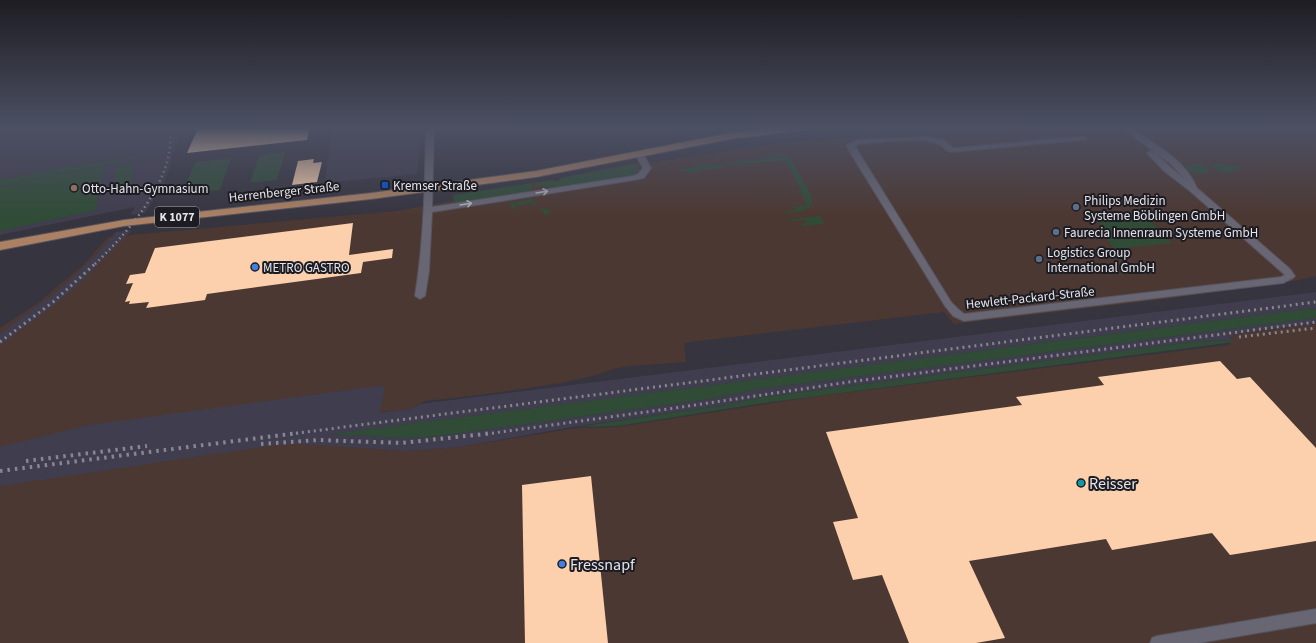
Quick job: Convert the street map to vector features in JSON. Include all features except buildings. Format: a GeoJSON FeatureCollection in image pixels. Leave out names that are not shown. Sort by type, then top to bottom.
{"type":"FeatureCollection","features":[{"type":"Feature","properties":{"kind":"main road","name":"Herrenberger Straße"},"geometry":{"type":"LineString","coordinates":[[0,246],[124,223],[428,189],[536,174],[624,157]]}},
{"type":"Feature","properties":{"kind":"street"},"geometry":{"type":"LineString","coordinates":[[420,296],[424,271],[428,210],[429,157]]}},
{"type":"Feature","properties":{"kind":"street"},"geometry":{"type":"LineString","coordinates":[[428,210],[634,178],[641,176],[647,168],[641,157]]}},
{"type":"Feature","properties":{"kind":"street","name":"Hewlett-Packard-Straße"},"geometry":{"type":"LineString","coordinates":[[857,157],[948,304],[956,315],[961,318],[1283,280],[1290,276],[1287,271],[1193,189],[1167,169],[1155,157]]}},
{"type":"Feature","properties":{"kind":"street","name":"Hewlett-Packard-Straße"},"geometry":{"type":"LineString","coordinates":[[1156,157],[1186,180]]}},
{"type":"Feature","properties":{"kind":"street","name":"Hewlett-Packard-Straße"},"geometry":{"type":"LineString","coordinates":[[1166,157],[1191,179],[1193,189]]}},
{"type":"Feature","properties":{"kind":"street"},"geometry":{"type":"LineString","coordinates":[[1157,643],[1316,616]]}},
{"type":"Feature","properties":{"kind":"shaded area","name":"Otto-Hahn-Gymnasium"},"geometry":{"type":"Polygon","coordinates":[[[0,157],[172,157],[163,184],[145,213],[130,215],[135,207],[0,235],[0,157]]]}},
{"type":"Feature","properties":{"kind":"shaded area"},"geometry":{"type":"Polygon","coordinates":[[[328,157],[419,157],[417,174],[325,183],[328,157]]]}},
{"type":"Feature","properties":{"kind":"shaded area"},"geometry":{"type":"Polygon","coordinates":[[[688,157],[1316,157],[1316,276],[1295,281],[1166,299],[954,324],[944,312],[690,342],[684,344],[686,362],[616,368],[597,375],[561,383],[425,401],[410,409],[304,421],[300,443],[405,451],[459,447],[577,428],[618,427],[812,397],[1229,345],[1232,340],[1228,335],[1316,324],[1316,643],[0,643],[0,328],[38,303],[84,264],[108,237],[397,211],[462,199],[513,186],[552,180],[554,182],[560,180],[561,178],[628,164],[688,157]]]}},
{"type":"Feature","properties":{"kind":"shaded area"},"geometry":{"type":"Polygon","coordinates":[[[132,230],[81,282],[58,302],[0,345],[0,334],[60,289],[95,256],[116,232],[132,230]]]}},
{"type":"Feature","properties":{"kind":"shaded area"},"geometry":{"type":"Polygon","coordinates":[[[1316,292],[1316,309],[333,434],[402,438],[438,436],[709,399],[758,389],[1316,318],[1316,323],[1228,335],[1232,340],[1193,342],[757,398],[727,405],[578,426],[459,447],[405,451],[300,444],[276,445],[0,486],[0,447],[89,425],[385,385],[380,413],[410,409],[420,404],[1316,292]]]}},
{"type":"Feature","properties":{"kind":"green space"},"geometry":{"type":"Polygon","coordinates":[[[135,157],[134,159],[0,186],[0,180],[92,162],[92,164],[135,157]]]}},
{"type":"Feature","properties":{"kind":"green space"},"geometry":{"type":"Polygon","coordinates":[[[258,157],[284,157],[277,180],[250,183],[258,157]]]}},
{"type":"Feature","properties":{"kind":"green space"},"geometry":{"type":"Polygon","coordinates":[[[766,157],[789,157],[812,197],[812,206],[802,211],[786,213],[785,211],[796,210],[795,207],[807,205],[789,166],[782,161],[723,166],[721,168],[693,173],[678,171],[706,163],[708,166],[766,157]]]}},
{"type":"Feature","properties":{"kind":"green space"},"geometry":{"type":"Polygon","coordinates":[[[231,158],[220,190],[182,194],[195,162],[231,158]]]}},
{"type":"Feature","properties":{"kind":"green space"},"geometry":{"type":"Polygon","coordinates":[[[1201,163],[1211,173],[1195,174],[1185,169],[1185,166],[1201,163]]]}},
{"type":"Feature","properties":{"kind":"green space"},"geometry":{"type":"Polygon","coordinates":[[[1209,163],[1243,167],[1233,172],[1225,173],[1209,163]]]}},
{"type":"Feature","properties":{"kind":"green space"},"geometry":{"type":"Polygon","coordinates":[[[132,164],[130,184],[113,188],[116,167],[132,164]]]}},
{"type":"Feature","properties":{"kind":"green space"},"geometry":{"type":"Polygon","coordinates":[[[636,164],[638,166],[638,171],[632,176],[549,189],[544,185],[535,187],[534,183],[552,180],[554,182],[560,180],[561,178],[636,164]]]}},
{"type":"Feature","properties":{"kind":"green space"},"geometry":{"type":"Polygon","coordinates":[[[103,166],[96,210],[0,231],[0,187],[103,166]]]}},
{"type":"Feature","properties":{"kind":"green space"},"geometry":{"type":"Polygon","coordinates":[[[532,183],[532,188],[527,193],[454,204],[453,195],[532,183]]]}},
{"type":"Feature","properties":{"kind":"green space"},"geometry":{"type":"Polygon","coordinates":[[[532,199],[539,208],[551,210],[547,215],[544,215],[544,212],[532,203],[514,206],[516,210],[509,204],[532,199]]]}},
{"type":"Feature","properties":{"kind":"green space"},"geometry":{"type":"Polygon","coordinates":[[[1142,213],[1172,243],[1115,249],[1103,235],[1109,234],[1095,218],[1142,213]]]}},
{"type":"Feature","properties":{"kind":"green space"},"geometry":{"type":"Polygon","coordinates":[[[820,216],[824,224],[802,226],[801,224],[807,223],[805,220],[787,220],[820,216]]]}},
{"type":"Feature","properties":{"kind":"green space"},"geometry":{"type":"Polygon","coordinates":[[[1316,309],[1316,318],[758,389],[709,399],[438,436],[402,438],[331,434],[1316,309]]]}},
{"type":"Feature","properties":{"kind":"green space"},"geometry":{"type":"Polygon","coordinates":[[[1232,340],[1234,342],[757,404],[618,426],[576,427],[727,405],[757,398],[1193,342],[1232,340]]]}},
{"type":"Feature","properties":{"kind":"railway"},"geometry":{"type":"LineString","coordinates":[[96,263],[139,216],[156,188],[168,157]]}},
{"type":"Feature","properties":{"kind":"railway"},"geometry":{"type":"LineString","coordinates":[[0,342],[53,302],[96,263]]}},
{"type":"Feature","properties":{"kind":"railway"},"geometry":{"type":"LineString","coordinates":[[290,434],[1316,302]]}},
{"type":"Feature","properties":{"kind":"railway"},"geometry":{"type":"LineString","coordinates":[[486,434],[849,382],[1316,322]]}},
{"type":"Feature","properties":{"kind":"railway"},"geometry":{"type":"LineString","coordinates":[[1239,337],[1316,328]]}},
{"type":"Feature","properties":{"kind":"railway"},"geometry":{"type":"LineString","coordinates":[[0,471],[298,433]]}},
{"type":"Feature","properties":{"kind":"railway"},"geometry":{"type":"LineString","coordinates":[[261,444],[318,440],[402,443],[493,433]]}},
{"type":"Feature","properties":{"kind":"railway"},"geometry":{"type":"LineString","coordinates":[[26,461],[147,446]]}},
{"type":"Feature","properties":{"kind":"place","name":"Kremser Straße"},"geometry":{"type":"Point","coordinates":[385,185]}},
{"type":"Feature","properties":{"kind":"place","name":"Otto-Hahn-Gymnasium"},"geometry":{"type":"Point","coordinates":[74,188]}},
{"type":"Feature","properties":{"kind":"place","name":"Philips Medizin Systeme Böblingen GmbH"},"geometry":{"type":"Point","coordinates":[1076,207]}},
{"type":"Feature","properties":{"kind":"place","name":"Faurecia Innenraum Systeme GmbH"},"geometry":{"type":"Point","coordinates":[1056,232]}},
{"type":"Feature","properties":{"kind":"place","name":"Logistics Group International GmbH"},"geometry":{"type":"Point","coordinates":[1039,259]}},
{"type":"Feature","properties":{"kind":"place","name":"METRO GASTRO"},"geometry":{"type":"Point","coordinates":[255,267]}},
{"type":"Feature","properties":{"kind":"place","name":"Reisser"},"geometry":{"type":"Point","coordinates":[1081,483]}},
{"type":"Feature","properties":{"kind":"place","name":"Fressnapf"},"geometry":{"type":"Point","coordinates":[562,564]}}]}
